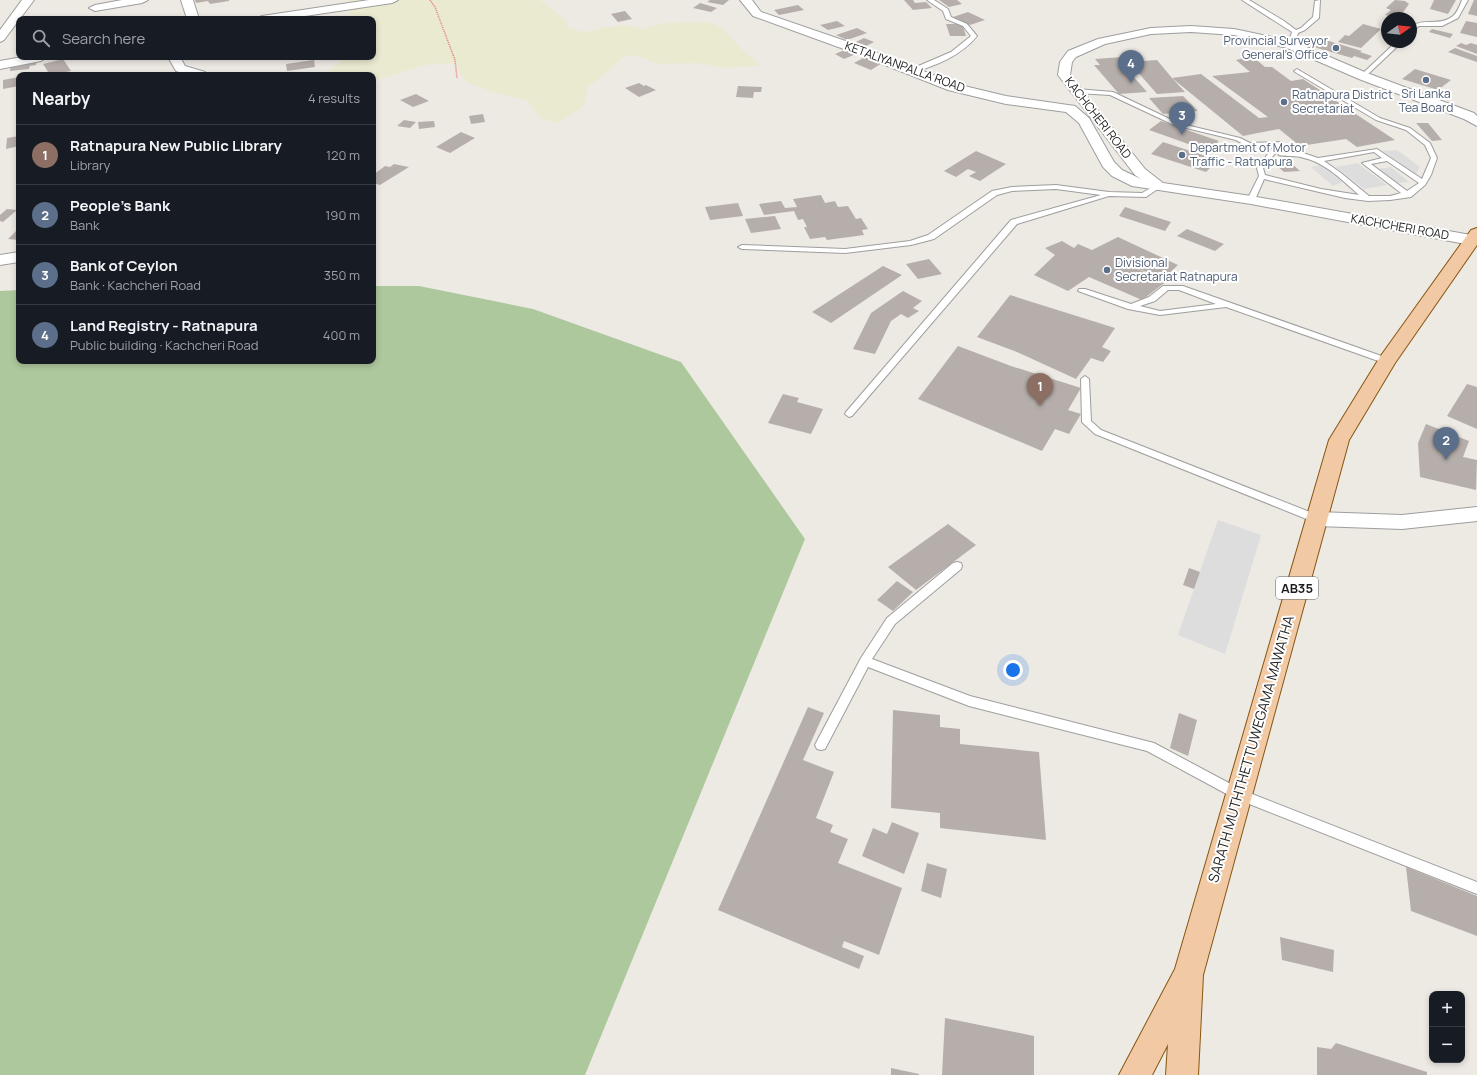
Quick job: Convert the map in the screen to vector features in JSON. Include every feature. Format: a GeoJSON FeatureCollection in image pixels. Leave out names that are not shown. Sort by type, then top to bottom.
{"type":"FeatureCollection","features":[{"type":"Feature","properties":{"kind":"main road","name":"SARATH MUTHTHETTUWEGAMA MAWATHA"},"geometry":{"type":"LineString","coordinates":[[1188,975],[1339,440],[1387,361],[1422,313],[1474,236]]}},
{"type":"Feature","properties":{"kind":"main road"},"geometry":{"type":"LineString","coordinates":[[1135,1075],[1188,975]]}},
{"type":"Feature","properties":{"kind":"main road"},"geometry":{"type":"LineString","coordinates":[[1182,1075],[1188,975]]}},
{"type":"Feature","properties":{"kind":"street"},"geometry":{"type":"LineString","coordinates":[[16,16],[28,0]]}},
{"type":"Feature","properties":{"kind":"street"},"geometry":{"type":"LineString","coordinates":[[95,8],[142,0]]}},
{"type":"Feature","properties":{"kind":"street"},"geometry":{"type":"LineString","coordinates":[[187,0],[192,16]]}},
{"type":"Feature","properties":{"kind":"street"},"geometry":{"type":"LineString","coordinates":[[283,16],[392,0]]}},
{"type":"Feature","properties":{"kind":"street","name":"KETALIYANPALLA ROAD"},"geometry":{"type":"LineString","coordinates":[[746,0],[757,14],[856,49],[952,87],[1006,100],[1070,109],[1084,121],[1108,164],[1117,173],[1137,183],[1158,186]]}},
{"type":"Feature","properties":{"kind":"street"},"geometry":{"type":"LineString","coordinates":[[0,38],[16,16]]}},
{"type":"Feature","properties":{"kind":"street","name":"KACHCHERI ROAD"},"geometry":{"type":"LineString","coordinates":[[1474,236],[1158,186],[1140,172],[1064,75],[1066,62],[1072,54],[1102,41],[1151,31],[1191,29],[1234,32],[1291,45],[1363,76],[1469,116],[1477,122]]}},
{"type":"Feature","properties":{"kind":"street"},"geometry":{"type":"LineString","coordinates":[[0,65],[25,60]]}},
{"type":"Feature","properties":{"kind":"street"},"geometry":{"type":"LineString","coordinates":[[176,60],[180,68],[192,72]]}},
{"type":"Feature","properties":{"kind":"street"},"geometry":{"type":"LineString","coordinates":[[0,260],[16,258]]}},
{"type":"Feature","properties":{"kind":"street"},"geometry":{"type":"LineString","coordinates":[[1317,519],[1402,522],[1477,514]]}},
{"type":"Feature","properties":{"kind":"lane"},"geometry":{"type":"LineString","coordinates":[[911,71],[945,59],[966,48],[974,36],[965,25],[948,18],[946,10],[930,0]]}},
{"type":"Feature","properties":{"kind":"lane"},"geometry":{"type":"LineString","coordinates":[[1244,0],[1282,22],[1295,32]]}},
{"type":"Feature","properties":{"kind":"lane"},"geometry":{"type":"LineString","coordinates":[[1417,25],[1442,24],[1456,17],[1465,0]]}},
{"type":"Feature","properties":{"kind":"lane"},"geometry":{"type":"LineString","coordinates":[[1295,32],[1303,29],[1316,18],[1318,1]]}},
{"type":"Feature","properties":{"kind":"lane"},"geometry":{"type":"LineString","coordinates":[[1291,45],[1295,32]]}},
{"type":"Feature","properties":{"kind":"lane"},"geometry":{"type":"LineString","coordinates":[[1363,76],[1393,48]]}},
{"type":"Feature","properties":{"kind":"lane"},"geometry":{"type":"LineString","coordinates":[[1262,176],[1326,193],[1368,199],[1408,195],[1423,183],[1434,158],[1428,144],[1420,136],[1408,129],[1378,120],[1297,71]]}},
{"type":"Feature","properties":{"kind":"lane"},"geometry":{"type":"LineString","coordinates":[[1077,91],[1111,93],[1176,124],[1238,139],[1249,145],[1280,143]]}},
{"type":"Feature","properties":{"kind":"lane"},"geometry":{"type":"LineString","coordinates":[[1280,143],[1281,154],[1304,156],[1318,160],[1332,168],[1368,199]]}},
{"type":"Feature","properties":{"kind":"lane"},"geometry":{"type":"LineString","coordinates":[[1251,200],[1262,176],[1260,168],[1280,143]]}},
{"type":"Feature","properties":{"kind":"lane"},"geometry":{"type":"LineString","coordinates":[[1318,160],[1375,150],[1423,183]]}},
{"type":"Feature","properties":{"kind":"lane"},"geometry":{"type":"LineString","coordinates":[[1388,159],[1365,163],[1408,195]]}},
{"type":"Feature","properties":{"kind":"lane"},"geometry":{"type":"LineString","coordinates":[[742,247],[844,250],[911,243],[931,236],[995,193],[1012,188],[1056,187],[1109,194],[1143,195],[1158,186]]}},
{"type":"Feature","properties":{"kind":"lane"},"geometry":{"type":"LineString","coordinates":[[850,414],[1014,222],[1109,194]]}},
{"type":"Feature","properties":{"kind":"lane"},"geometry":{"type":"LineString","coordinates":[[1131,307],[1152,299],[1166,288],[1180,288],[1387,361]]}},
{"type":"Feature","properties":{"kind":"lane"},"geometry":{"type":"LineString","coordinates":[[1082,291],[1131,307],[1160,313],[1228,305]]}},
{"type":"Feature","properties":{"kind":"lane"},"geometry":{"type":"LineString","coordinates":[[1085,379],[1087,422],[1098,432],[1317,519]]}},
{"type":"Feature","properties":{"kind":"lane"},"geometry":{"type":"LineString","coordinates":[[821,745],[865,661],[891,621],[957,566]]}},
{"type":"Feature","properties":{"kind":"lane"},"geometry":{"type":"LineString","coordinates":[[865,661],[970,700],[1150,747],[1238,794],[1477,888]]}},
{"type":"Feature","properties":{"kind":"path"},"geometry":{"type":"LineString","coordinates":[[430,0],[435,6],[455,60],[457,78]]}},
{"type":"Feature","properties":{"kind":"green space"},"geometry":{"type":"Polygon","coordinates":[[[347,0],[540,0],[564,19],[568,27],[578,31],[590,32],[602,28],[623,25],[642,29],[666,23],[703,22],[715,24],[723,29],[741,49],[758,62],[758,66],[724,68],[698,63],[657,64],[636,55],[621,58],[614,66],[588,87],[584,106],[558,123],[540,118],[528,101],[492,92],[466,82],[454,63],[424,65],[376,80],[376,72],[328,72],[342,60],[376,60],[376,16],[350,16],[347,0]]]}},
{"type":"Feature","properties":{"kind":"green space"},"geometry":{"type":"Polygon","coordinates":[[[376,286],[419,286],[533,309],[681,362],[805,539],[585,1075],[0,1075],[0,291],[16,290],[16,364],[376,364],[376,286]]]}},
{"type":"Feature","properties":{"kind":"shaded area"},"geometry":{"type":"Polygon","coordinates":[[[1397,150],[1420,167],[1416,174],[1383,151],[1397,150]]]}},
{"type":"Feature","properties":{"kind":"shaded area"},"geometry":{"type":"Polygon","coordinates":[[[1357,163],[1387,185],[1364,189],[1336,167],[1357,163]]]}},
{"type":"Feature","properties":{"kind":"shaded area"},"geometry":{"type":"Polygon","coordinates":[[[1321,165],[1342,182],[1333,186],[1311,167],[1321,165]]]}},
{"type":"Feature","properties":{"kind":"shaded area"},"geometry":{"type":"Polygon","coordinates":[[[1391,167],[1409,182],[1397,183],[1378,169],[1391,167]]]}},
{"type":"Feature","properties":{"kind":"shaded area"},"geometry":{"type":"Polygon","coordinates":[[[1218,520],[1261,535],[1225,654],[1178,635],[1218,520]]]}},
{"type":"Feature","properties":{"kind":"building"},"geometry":{"type":"Polygon","coordinates":[[[195,0],[229,1],[210,4],[208,1],[196,3],[195,0]]]}},
{"type":"Feature","properties":{"kind":"building"},"geometry":{"type":"Polygon","coordinates":[[[710,0],[729,0],[723,5],[707,2],[710,0]]]}},
{"type":"Feature","properties":{"kind":"building"},"geometry":{"type":"Polygon","coordinates":[[[904,0],[913,0],[915,3],[926,2],[932,8],[913,10],[904,0]]]}},
{"type":"Feature","properties":{"kind":"building"},"geometry":{"type":"Polygon","coordinates":[[[939,0],[957,0],[962,4],[949,7],[939,0]]]}},
{"type":"Feature","properties":{"kind":"building"},"geometry":{"type":"Polygon","coordinates":[[[1395,0],[1405,1],[1409,4],[1403,12],[1389,12],[1391,10],[1386,8],[1395,0]]]}},
{"type":"Feature","properties":{"kind":"building"},"geometry":{"type":"Polygon","coordinates":[[[1434,0],[1456,0],[1448,14],[1430,9],[1434,0]]]}},
{"type":"Feature","properties":{"kind":"building"},"geometry":{"type":"Polygon","coordinates":[[[1474,0],[1477,0],[1477,16],[1468,14],[1474,0]]]}},
{"type":"Feature","properties":{"kind":"building"},"geometry":{"type":"Polygon","coordinates":[[[700,3],[717,8],[711,12],[693,8],[700,3]]]}},
{"type":"Feature","properties":{"kind":"building"},"geometry":{"type":"Polygon","coordinates":[[[798,5],[804,10],[779,15],[774,10],[798,5]]]}},
{"type":"Feature","properties":{"kind":"building"},"geometry":{"type":"Polygon","coordinates":[[[625,11],[632,19],[618,22],[611,14],[625,11]]]}},
{"type":"Feature","properties":{"kind":"building"},"geometry":{"type":"Polygon","coordinates":[[[968,12],[985,20],[970,25],[953,17],[968,12]]]}},
{"type":"Feature","properties":{"kind":"building"},"geometry":{"type":"Polygon","coordinates":[[[837,21],[845,26],[828,30],[820,25],[837,21]]]}},
{"type":"Feature","properties":{"kind":"building"},"geometry":{"type":"Polygon","coordinates":[[[1466,21],[1477,23],[1477,37],[1460,33],[1466,21]]]}},
{"type":"Feature","properties":{"kind":"building"},"geometry":{"type":"Polygon","coordinates":[[[946,24],[960,24],[963,26],[966,36],[950,36],[946,24]]]}},
{"type":"Feature","properties":{"kind":"building"},"geometry":{"type":"Polygon","coordinates":[[[1363,24],[1381,29],[1361,48],[1338,42],[1345,35],[1349,36],[1363,24]]]}},
{"type":"Feature","properties":{"kind":"building"},"geometry":{"type":"Polygon","coordinates":[[[857,28],[867,33],[847,40],[836,35],[857,28]]]}},
{"type":"Feature","properties":{"kind":"building"},"geometry":{"type":"Polygon","coordinates":[[[1432,29],[1453,34],[1450,38],[1429,32],[1432,29]]]}},
{"type":"Feature","properties":{"kind":"building"},"geometry":{"type":"Polygon","coordinates":[[[864,38],[874,42],[864,47],[854,43],[864,38]]]}},
{"type":"Feature","properties":{"kind":"building","name":"Provincial Surveyor General's Office"},"geometry":{"type":"Polygon","coordinates":[[[1319,38],[1362,51],[1360,52],[1372,56],[1367,60],[1354,56],[1352,58],[1310,46],[1319,38]]]}},
{"type":"Feature","properties":{"kind":"building"},"geometry":{"type":"Polygon","coordinates":[[[1461,43],[1466,45],[1471,43],[1477,45],[1477,54],[1456,46],[1461,43]]]}},
{"type":"Feature","properties":{"kind":"building"},"geometry":{"type":"Polygon","coordinates":[[[1455,48],[1477,56],[1477,62],[1448,52],[1455,48]]]}},
{"type":"Feature","properties":{"kind":"building"},"geometry":{"type":"Polygon","coordinates":[[[847,49],[856,54],[844,59],[835,54],[847,49]]]}},
{"type":"Feature","properties":{"kind":"building"},"geometry":{"type":"Polygon","coordinates":[[[1252,56],[1265,67],[1272,67],[1291,81],[1303,79],[1395,140],[1357,147],[1346,139],[1300,146],[1279,129],[1243,136],[1172,78],[1201,74],[1259,118],[1268,117],[1212,76],[1250,72],[1236,60],[1252,56]]]}},
{"type":"Feature","properties":{"kind":"building"},"geometry":{"type":"Polygon","coordinates":[[[865,57],[882,63],[871,70],[854,63],[865,57]]]}},
{"type":"Feature","properties":{"kind":"building"},"geometry":{"type":"Polygon","coordinates":[[[1122,57],[1130,65],[1124,66],[1147,92],[1119,94],[1094,65],[1100,65],[1095,59],[1122,57]]]}},
{"type":"Feature","properties":{"kind":"building"},"geometry":{"type":"Polygon","coordinates":[[[64,60],[71,71],[48,72],[43,64],[64,60]]]}},
{"type":"Feature","properties":{"kind":"building"},"geometry":{"type":"Polygon","coordinates":[[[314,60],[315,67],[287,71],[286,64],[314,60]]]}},
{"type":"Feature","properties":{"kind":"building"},"geometry":{"type":"Polygon","coordinates":[[[1157,60],[1185,92],[1157,94],[1129,62],[1157,60]]]}},
{"type":"Feature","properties":{"kind":"building"},"geometry":{"type":"Polygon","coordinates":[[[37,61],[36,65],[30,66],[29,69],[10,71],[11,64],[37,61]]]}},
{"type":"Feature","properties":{"kind":"building"},"geometry":{"type":"Polygon","coordinates":[[[1415,69],[1451,80],[1438,90],[1402,79],[1415,69]]]}},
{"type":"Feature","properties":{"kind":"building"},"geometry":{"type":"Polygon","coordinates":[[[16,78],[16,87],[3,89],[3,80],[16,78]]]}},
{"type":"Feature","properties":{"kind":"building"},"geometry":{"type":"Polygon","coordinates":[[[639,83],[656,90],[639,97],[625,88],[639,83]]]}},
{"type":"Feature","properties":{"kind":"building"},"geometry":{"type":"Polygon","coordinates":[[[738,86],[762,87],[761,92],[754,92],[753,98],[736,97],[738,86]]]}},
{"type":"Feature","properties":{"kind":"building"},"geometry":{"type":"Polygon","coordinates":[[[416,94],[429,101],[413,107],[400,100],[416,94]]]}},
{"type":"Feature","properties":{"kind":"building"},"geometry":{"type":"Polygon","coordinates":[[[1183,96],[1198,111],[1163,114],[1149,98],[1183,96]]]}},
{"type":"Feature","properties":{"kind":"building"},"geometry":{"type":"Polygon","coordinates":[[[483,114],[485,122],[471,124],[469,116],[483,114]]]}},
{"type":"Feature","properties":{"kind":"building"},"geometry":{"type":"Polygon","coordinates":[[[404,120],[416,122],[410,128],[397,126],[404,120]]]}},
{"type":"Feature","properties":{"kind":"building"},"geometry":{"type":"Polygon","coordinates":[[[434,121],[435,127],[419,129],[418,122],[434,121]]]}},
{"type":"Feature","properties":{"kind":"building"},"geometry":{"type":"Polygon","coordinates":[[[1161,121],[1219,141],[1208,151],[1149,130],[1161,121]]]}},
{"type":"Feature","properties":{"kind":"building"},"geometry":{"type":"Polygon","coordinates":[[[1416,123],[1428,123],[1442,140],[1432,141],[1416,123]]]}},
{"type":"Feature","properties":{"kind":"building"},"geometry":{"type":"Polygon","coordinates":[[[461,132],[475,138],[450,153],[436,147],[461,132]]]}},
{"type":"Feature","properties":{"kind":"building"},"geometry":{"type":"Polygon","coordinates":[[[16,136],[16,147],[6,149],[7,138],[16,136]]]}},
{"type":"Feature","properties":{"kind":"building"},"geometry":{"type":"Polygon","coordinates":[[[1163,142],[1218,160],[1206,172],[1151,154],[1163,142]]]}},
{"type":"Feature","properties":{"kind":"building"},"geometry":{"type":"Polygon","coordinates":[[[976,151],[1006,164],[980,181],[969,176],[976,172],[968,169],[956,177],[944,171],[976,151]]]}},
{"type":"Feature","properties":{"kind":"building"},"geometry":{"type":"Polygon","coordinates":[[[1290,162],[1300,171],[1284,172],[1276,165],[1290,162]]]}},
{"type":"Feature","properties":{"kind":"building"},"geometry":{"type":"Polygon","coordinates":[[[394,164],[409,167],[380,185],[376,184],[376,173],[385,166],[390,167],[394,164]]]}},
{"type":"Feature","properties":{"kind":"building"},"geometry":{"type":"Polygon","coordinates":[[[821,195],[825,203],[835,201],[838,207],[848,206],[856,219],[861,218],[868,229],[862,230],[864,235],[827,240],[825,237],[810,239],[804,227],[807,227],[803,219],[798,220],[794,211],[764,215],[759,204],[781,201],[785,208],[797,207],[793,199],[821,195]]]}},
{"type":"Feature","properties":{"kind":"building"},"geometry":{"type":"Polygon","coordinates":[[[738,203],[743,216],[710,220],[705,207],[738,203]]]}},
{"type":"Feature","properties":{"kind":"building"},"geometry":{"type":"Polygon","coordinates":[[[1125,207],[1171,222],[1165,231],[1119,216],[1125,207]]]}},
{"type":"Feature","properties":{"kind":"building"},"geometry":{"type":"Polygon","coordinates":[[[7,209],[16,210],[3,222],[0,221],[0,215],[7,209]]]}},
{"type":"Feature","properties":{"kind":"building"},"geometry":{"type":"Polygon","coordinates":[[[775,216],[781,229],[751,233],[745,219],[775,216]]]}},
{"type":"Feature","properties":{"kind":"building"},"geometry":{"type":"Polygon","coordinates":[[[1187,229],[1224,244],[1215,251],[1177,236],[1187,229]]]}},
{"type":"Feature","properties":{"kind":"building"},"geometry":{"type":"Polygon","coordinates":[[[16,231],[16,240],[8,239],[16,231]]]}},
{"type":"Feature","properties":{"kind":"building"},"geometry":{"type":"Polygon","coordinates":[[[1118,237],[1178,265],[1164,278],[1130,266],[1167,281],[1142,300],[1089,277],[1068,291],[1034,275],[1055,255],[1045,248],[1062,241],[1074,248],[1078,244],[1092,250],[1118,237]]]}},
{"type":"Feature","properties":{"kind":"building"},"geometry":{"type":"Polygon","coordinates":[[[929,259],[942,274],[918,279],[906,264],[929,259]]]}},
{"type":"Feature","properties":{"kind":"building"},"geometry":{"type":"Polygon","coordinates":[[[883,266],[902,275],[831,323],[812,312],[883,266]]]}},
{"type":"Feature","properties":{"kind":"building"},"geometry":{"type":"Polygon","coordinates":[[[903,291],[922,301],[913,308],[919,311],[908,318],[901,314],[891,321],[875,354],[853,349],[871,313],[903,291]]]}},
{"type":"Feature","properties":{"kind":"building"},"geometry":{"type":"Polygon","coordinates":[[[1010,295],[1115,328],[1102,347],[1111,351],[1103,362],[1091,358],[1076,379],[1017,352],[977,337],[1010,295]]]}},
{"type":"Feature","properties":{"kind":"building"},"geometry":{"type":"Polygon","coordinates":[[[958,346],[1011,366],[1081,388],[1068,410],[1081,414],[1069,434],[1055,429],[1042,451],[918,399],[958,346]]]}},
{"type":"Feature","properties":{"kind":"building"},"geometry":{"type":"Polygon","coordinates":[[[1467,384],[1477,387],[1477,429],[1447,416],[1467,384]]]}},
{"type":"Feature","properties":{"kind":"building"},"geometry":{"type":"Polygon","coordinates":[[[783,394],[799,398],[797,402],[823,409],[811,434],[768,423],[783,394]]]}},
{"type":"Feature","properties":{"kind":"building"},"geometry":{"type":"Polygon","coordinates":[[[1426,424],[1469,441],[1463,457],[1477,460],[1476,490],[1420,477],[1418,443],[1426,424]]]}},
{"type":"Feature","properties":{"kind":"building"},"geometry":{"type":"Polygon","coordinates":[[[948,524],[976,545],[916,590],[888,567],[948,524]]]}},
{"type":"Feature","properties":{"kind":"building"},"geometry":{"type":"Polygon","coordinates":[[[1189,568],[1200,572],[1194,589],[1183,585],[1189,568]]]}},
{"type":"Feature","properties":{"kind":"building"},"geometry":{"type":"Polygon","coordinates":[[[897,581],[913,592],[893,611],[877,600],[897,581]]]}},
{"type":"Feature","properties":{"kind":"building"},"geometry":{"type":"Polygon","coordinates":[[[808,707],[824,713],[803,760],[834,772],[816,818],[833,825],[830,832],[848,839],[838,863],[902,888],[879,955],[844,941],[842,947],[864,956],[859,969],[718,910],[808,707]]]}},
{"type":"Feature","properties":{"kind":"building"},"geometry":{"type":"Polygon","coordinates":[[[893,710],[940,715],[940,727],[960,729],[960,744],[1039,752],[1046,840],[940,828],[940,813],[891,808],[893,710]]]}},
{"type":"Feature","properties":{"kind":"building"},"geometry":{"type":"Polygon","coordinates":[[[1179,713],[1197,720],[1188,756],[1170,748],[1179,713]]]}},
{"type":"Feature","properties":{"kind":"building"},"geometry":{"type":"Polygon","coordinates":[[[892,822],[919,833],[904,874],[862,856],[873,828],[887,834],[892,822]]]}},
{"type":"Feature","properties":{"kind":"building"},"geometry":{"type":"Polygon","coordinates":[[[927,863],[947,869],[941,898],[921,891],[927,863]]]}},
{"type":"Feature","properties":{"kind":"building"},"geometry":{"type":"Polygon","coordinates":[[[1406,867],[1477,896],[1477,936],[1411,911],[1406,867]]]}},
{"type":"Feature","properties":{"kind":"building"},"geometry":{"type":"Polygon","coordinates":[[[1280,937],[1334,950],[1333,972],[1282,960],[1280,937]]]}},
{"type":"Feature","properties":{"kind":"building"},"geometry":{"type":"Polygon","coordinates":[[[945,1018],[1034,1036],[1034,1075],[942,1075],[945,1018]]]}},
{"type":"Feature","properties":{"kind":"building"},"geometry":{"type":"Polygon","coordinates":[[[1336,1043],[1427,1072],[1427,1075],[1317,1075],[1317,1047],[1331,1049],[1336,1043]]]}},
{"type":"Feature","properties":{"kind":"building"},"geometry":{"type":"Polygon","coordinates":[[[891,1068],[919,1074],[919,1075],[891,1075],[891,1068]]]}},
{"type":"Feature","properties":{"kind":"place","name":"Provincial Surveyor General's Office"},"geometry":{"type":"Point","coordinates":[1336,48]}},
{"type":"Feature","properties":{"kind":"place","name":"Sri Lanka Tea Board"},"geometry":{"type":"Point","coordinates":[1426,80]}},
{"type":"Feature","properties":{"kind":"place","name":"Land Registry - Ratnapura"},"geometry":{"type":"Point","coordinates":[1131,83]}},
{"type":"Feature","properties":{"kind":"place","name":"Ratnapura District Secretariat"},"geometry":{"type":"Point","coordinates":[1284,102]}},
{"type":"Feature","properties":{"kind":"place","name":"Bank of Ceylon"},"geometry":{"type":"Point","coordinates":[1182,135]}},
{"type":"Feature","properties":{"kind":"place","name":"Department of Motor Traffic - Ratnapura"},"geometry":{"type":"Point","coordinates":[1182,155]}},
{"type":"Feature","properties":{"kind":"place","name":"Divisional Secretariat Ratnapura"},"geometry":{"type":"Point","coordinates":[1107,270]}},
{"type":"Feature","properties":{"kind":"place","name":"Ratnapura New Public Library"},"geometry":{"type":"Point","coordinates":[1040,406]}},
{"type":"Feature","properties":{"kind":"place","name":"People's Bank"},"geometry":{"type":"Point","coordinates":[1446,460]}}]}
